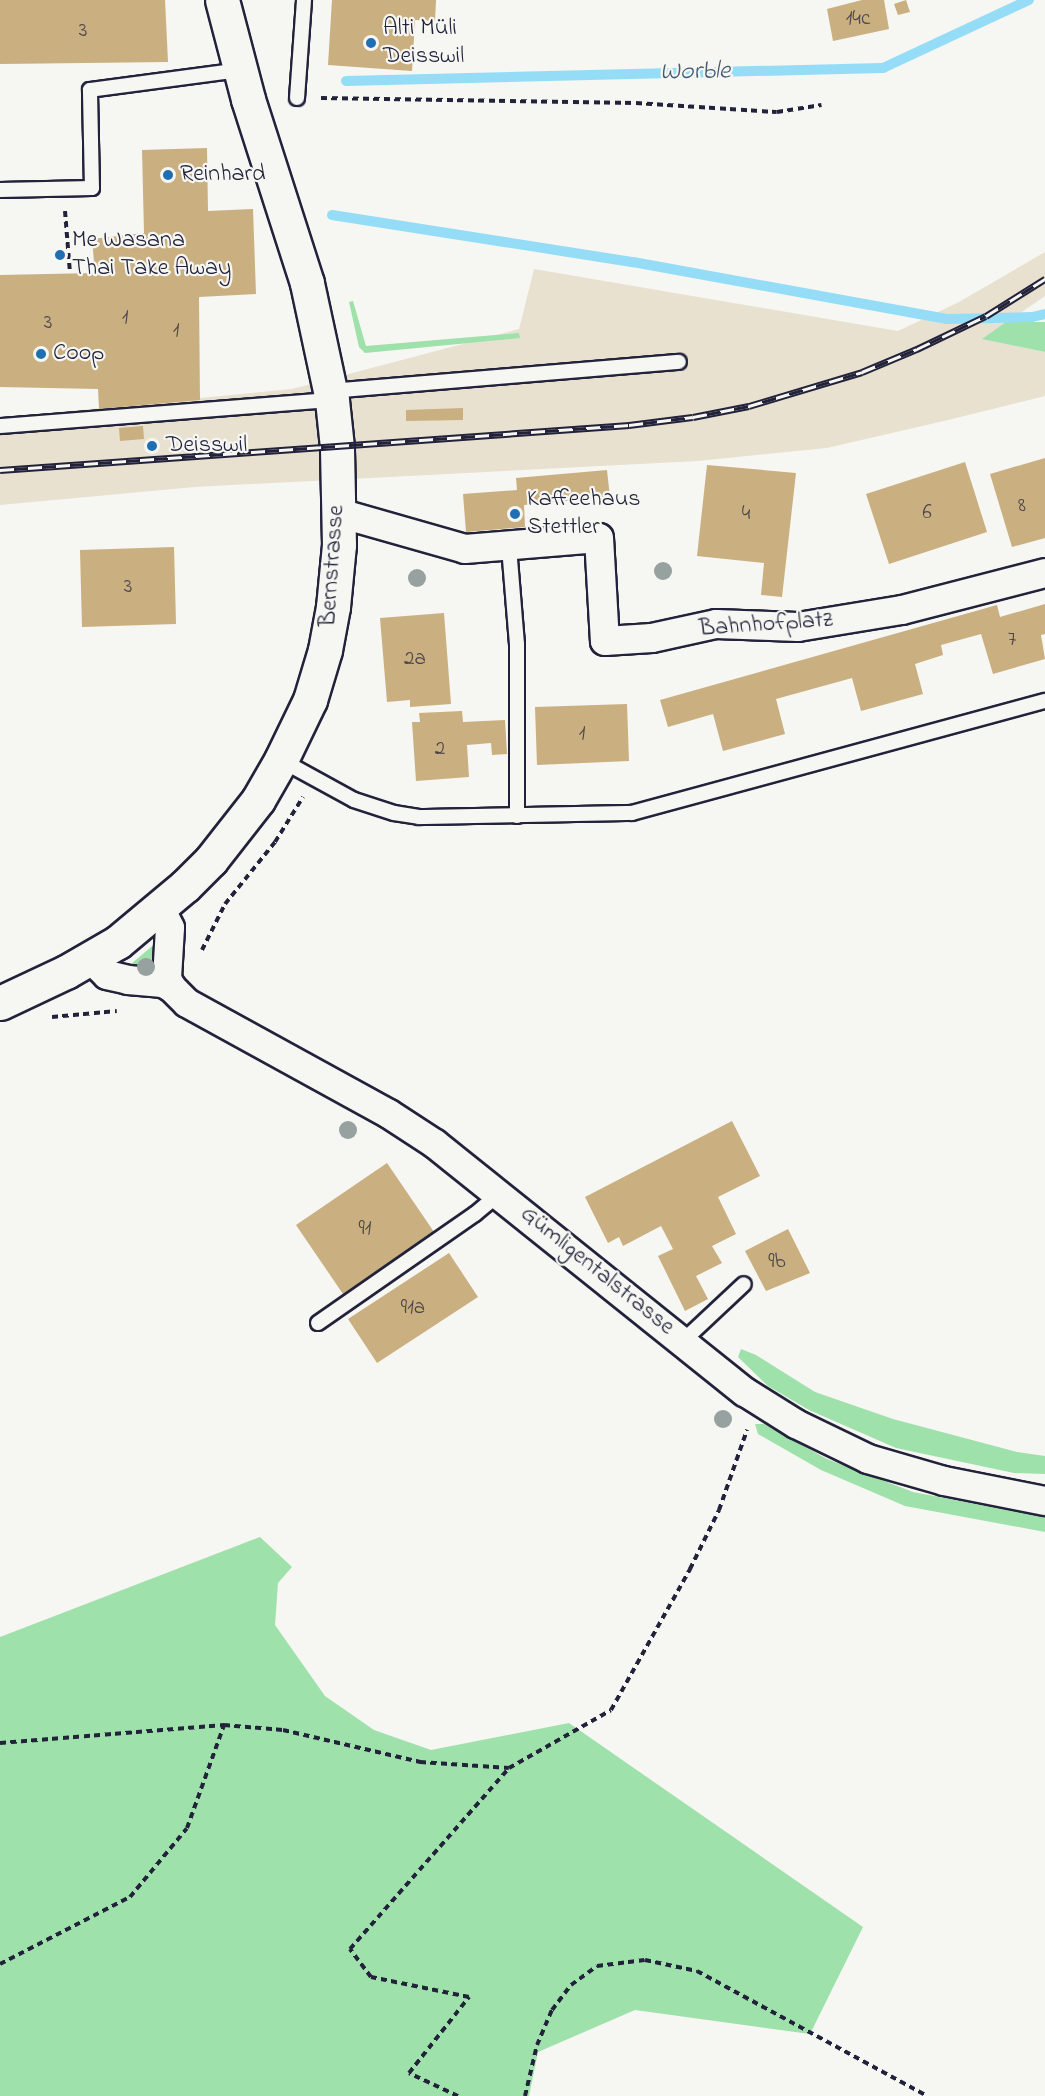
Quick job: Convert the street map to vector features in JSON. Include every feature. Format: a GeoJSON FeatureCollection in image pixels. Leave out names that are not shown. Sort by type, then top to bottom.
{"type":"FeatureCollection","features":[{"type":"Feature","properties":{"kind":"main road","name":"Bernstrasse"},"geometry":{"type":"LineString","coordinates":[[0,1003],[118,942],[160,908],[211,860],[258,800],[281,760],[310,700],[325,650],[337,575],[339,513],[331,395],[307,283],[240,70],[222,0]]}},
{"type":"Feature","properties":{"kind":"street","name":"Bahnhofplatz"},"geometry":{"type":"LineString","coordinates":[[339,513],[465,549],[599,538],[605,641],[652,638],[716,624],[798,627],[902,610],[1045,573]]}},
{"type":"Feature","properties":{"kind":"street"},"geometry":{"type":"LineString","coordinates":[[160,908],[170,928],[166,963],[167,979],[174,990]]}},
{"type":"Feature","properties":{"kind":"street","name":"Gümligentalstrasse"},"geometry":{"type":"LineString","coordinates":[[90,958],[107,975],[128,980],[163,983],[200,1012],[414,1130],[499,1194],[761,1403],[830,1442],[868,1459],[944,1481],[1045,1501]]}},
{"type":"Feature","properties":{"kind":"lane"},"geometry":{"type":"LineString","coordinates":[[297,98],[304,0]]}},
{"type":"Feature","properties":{"kind":"lane"},"geometry":{"type":"LineString","coordinates":[[0,190],[92,188],[90,90],[240,70]]}},
{"type":"Feature","properties":{"kind":"lane"},"geometry":{"type":"LineString","coordinates":[[0,426],[679,362]]}},
{"type":"Feature","properties":{"kind":"lane"},"geometry":{"type":"LineString","coordinates":[[509,547],[517,644],[517,816]]}},
{"type":"Feature","properties":{"kind":"lane"},"geometry":{"type":"LineString","coordinates":[[281,760],[316,777],[354,800],[419,818],[632,813],[1045,701]]}},
{"type":"Feature","properties":{"kind":"lane"},"geometry":{"type":"LineString","coordinates":[[318,1323],[475,1214],[499,1194]]}},
{"type":"Feature","properties":{"kind":"lane"},"geometry":{"type":"LineString","coordinates":[[684,1341],[744,1284]]}},
{"type":"Feature","properties":{"kind":"path"},"geometry":{"type":"LineString","coordinates":[[297,98],[636,103],[777,112],[821,105]]}},
{"type":"Feature","properties":{"kind":"path"},"geometry":{"type":"LineString","coordinates":[[63,189],[70,273]]}},
{"type":"Feature","properties":{"kind":"path"},"geometry":{"type":"LineString","coordinates":[[174,990],[193,974],[210,930],[225,904],[275,842],[316,777]]}},
{"type":"Feature","properties":{"kind":"path"},"geometry":{"type":"LineString","coordinates":[[49,1017],[124,1009]]}},
{"type":"Feature","properties":{"kind":"path"},"geometry":{"type":"LineString","coordinates":[[458,2096],[410,2073],[469,1997],[371,1977],[350,1949],[509,1768],[610,1710],[690,1569],[719,1510],[752,1418],[761,1403]]}},
{"type":"Feature","properties":{"kind":"path"},"geometry":{"type":"LineString","coordinates":[[0,1743],[224,1725],[284,1730],[420,1762],[509,1768]]}},
{"type":"Feature","properties":{"kind":"path"},"geometry":{"type":"LineString","coordinates":[[0,1964],[130,1897],[187,1828],[224,1725]]}},
{"type":"Feature","properties":{"kind":"path"},"geometry":{"type":"LineString","coordinates":[[525,2096],[537,2045],[552,2010],[571,1985],[597,1966],[645,1960],[697,1971],[927,2096]]}},
{"type":"Feature","properties":{"kind":"shaded area"},"geometry":{"type":"Polygon","coordinates":[[[1045,252],[1045,296],[983,339],[1045,352],[1045,396],[948,420],[827,448],[698,461],[195,487],[0,505],[0,418],[292,389],[519,329],[534,269],[898,331],[959,302],[1045,252]]]}},
{"type":"Feature","properties":{"kind":"green space"},"geometry":{"type":"Polygon","coordinates":[[[353,301],[366,346],[519,333],[520,338],[365,353],[359,347],[349,302],[353,301]]]}},
{"type":"Feature","properties":{"kind":"green space"},"geometry":{"type":"Polygon","coordinates":[[[1006,322],[1045,322],[1045,352],[982,339],[1006,322]]]}},
{"type":"Feature","properties":{"kind":"green space"},"geometry":{"type":"Polygon","coordinates":[[[157,942],[163,979],[125,969],[157,942]]]}},
{"type":"Feature","properties":{"kind":"green space"},"geometry":{"type":"Polygon","coordinates":[[[741,1349],[756,1355],[815,1392],[893,1419],[1017,1452],[1045,1456],[1045,1474],[1014,1473],[896,1448],[809,1410],[768,1386],[738,1357],[741,1349]]]}},
{"type":"Feature","properties":{"kind":"green space"},"geometry":{"type":"Polygon","coordinates":[[[755,1424],[764,1424],[827,1459],[913,1492],[1045,1517],[1045,1532],[905,1506],[821,1470],[758,1434],[755,1424]]]}},
{"type":"Feature","properties":{"kind":"green space"},"geometry":{"type":"Polygon","coordinates":[[[260,1537],[292,1567],[278,1583],[275,1625],[325,1696],[374,1730],[431,1750],[569,1723],[863,1927],[810,2034],[635,2010],[538,2052],[529,2096],[0,2096],[0,1637],[260,1537]]]}},
{"type":"Feature","properties":{"kind":"building"},"geometry":{"type":"Polygon","coordinates":[[[0,0],[165,0],[168,62],[0,64],[0,0]]]}},
{"type":"Feature","properties":{"kind":"building","name":"Alti Müli Deisswil"},"geometry":{"type":"Polygon","coordinates":[[[332,0],[436,0],[435,21],[415,20],[412,71],[328,65],[332,0]]]}},
{"type":"Feature","properties":{"kind":"building"},"geometry":{"type":"Polygon","coordinates":[[[862,0],[884,0],[889,29],[833,41],[827,9],[862,0]]]}},
{"type":"Feature","properties":{"kind":"building"},"geometry":{"type":"Polygon","coordinates":[[[906,0],[910,12],[898,15],[894,4],[906,0]]]}},
{"type":"Feature","properties":{"kind":"building"},"geometry":{"type":"Polygon","coordinates":[[[207,148],[208,211],[253,209],[256,294],[199,297],[200,400],[99,409],[98,389],[0,387],[0,275],[95,273],[92,239],[144,233],[142,150],[207,148]]]}},
{"type":"Feature","properties":{"kind":"building"},"geometry":{"type":"Polygon","coordinates":[[[463,408],[463,420],[406,421],[406,410],[463,408]]]}},
{"type":"Feature","properties":{"kind":"building"},"geometry":{"type":"Polygon","coordinates":[[[143,426],[144,439],[120,441],[119,428],[143,426]]]}},
{"type":"Feature","properties":{"kind":"building"},"geometry":{"type":"Polygon","coordinates":[[[1045,458],[1045,538],[1012,547],[990,474],[1045,458]]]}},
{"type":"Feature","properties":{"kind":"building"},"geometry":{"type":"Polygon","coordinates":[[[965,462],[987,532],[889,564],[866,494],[965,462]]]}},
{"type":"Feature","properties":{"kind":"building"},"geometry":{"type":"Polygon","coordinates":[[[707,465],[796,473],[782,597],[761,595],[764,563],[697,556],[707,465]]]}},
{"type":"Feature","properties":{"kind":"building"},"geometry":{"type":"Polygon","coordinates":[[[607,470],[610,497],[524,505],[525,527],[466,532],[463,494],[517,490],[516,478],[607,470]]]}},
{"type":"Feature","properties":{"kind":"building"},"geometry":{"type":"Polygon","coordinates":[[[174,547],[176,624],[82,627],[80,550],[174,547]]]}},
{"type":"Feature","properties":{"kind":"building"},"geometry":{"type":"Polygon","coordinates":[[[1045,604],[1045,634],[1041,635],[1045,659],[993,674],[981,634],[941,645],[943,655],[915,664],[923,694],[861,711],[852,678],[776,699],[785,734],[723,751],[713,714],[668,727],[660,700],[997,605],[1000,617],[1045,604]]]}},
{"type":"Feature","properties":{"kind":"building"},"geometry":{"type":"Polygon","coordinates":[[[444,613],[451,704],[410,707],[410,700],[387,702],[380,618],[444,613]]]}},
{"type":"Feature","properties":{"kind":"building"},"geometry":{"type":"Polygon","coordinates":[[[627,704],[629,761],[537,765],[535,707],[627,704]]]}},
{"type":"Feature","properties":{"kind":"building"},"geometry":{"type":"Polygon","coordinates":[[[462,711],[463,722],[505,720],[507,754],[492,755],[491,743],[467,745],[469,777],[416,781],[412,722],[420,722],[419,713],[462,711]]]}},
{"type":"Feature","properties":{"kind":"building"},"geometry":{"type":"Polygon","coordinates":[[[732,1121],[760,1176],[718,1197],[736,1234],[712,1246],[722,1263],[696,1276],[708,1299],[685,1311],[658,1256],[673,1249],[661,1226],[623,1246],[619,1237],[608,1243],[585,1197],[732,1121]]]}},
{"type":"Feature","properties":{"kind":"building"},"geometry":{"type":"Polygon","coordinates":[[[387,1163],[434,1232],[343,1294],[296,1225],[387,1163]]]}},
{"type":"Feature","properties":{"kind":"building"},"geometry":{"type":"Polygon","coordinates":[[[788,1229],[810,1273],[766,1291],[745,1251],[788,1229]]]}},
{"type":"Feature","properties":{"kind":"building"},"geometry":{"type":"Polygon","coordinates":[[[449,1253],[478,1297],[377,1363],[348,1319],[449,1253]]]}},
{"type":"Feature","properties":{"kind":"waterway","name":"Worble"},"geometry":{"type":"LineString","coordinates":[[346,81],[883,68],[1029,0]]}},
{"type":"Feature","properties":{"kind":"waterway"},"geometry":{"type":"LineString","coordinates":[[332,215],[633,262],[947,319],[1032,317],[1045,314]]}},
{"type":"Feature","properties":{"kind":"railway"},"geometry":{"type":"LineString","coordinates":[[0,470],[629,425],[693,417],[749,406],[862,372],[986,316],[1045,279]]}},
{"type":"Feature","properties":{"kind":"place","name":"Alti Müli Deisswil"},"geometry":{"type":"Point","coordinates":[371,43]}},
{"type":"Feature","properties":{"kind":"place","name":"Reinhard"},"geometry":{"type":"Point","coordinates":[168,175]}},
{"type":"Feature","properties":{"kind":"place","name":"Me Wasana Thai Take Away"},"geometry":{"type":"Point","coordinates":[60,255]}},
{"type":"Feature","properties":{"kind":"place","name":"Coop"},"geometry":{"type":"Point","coordinates":[41,354]}},
{"type":"Feature","properties":{"kind":"place","name":"Deisswil"},"geometry":{"type":"Point","coordinates":[152,446]}},
{"type":"Feature","properties":{"kind":"place","name":"Kaffeehaus Stettler"},"geometry":{"type":"Point","coordinates":[515,514]}}]}
